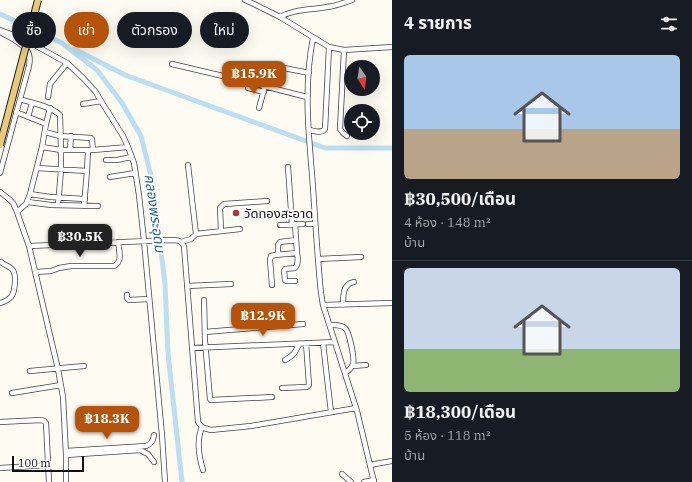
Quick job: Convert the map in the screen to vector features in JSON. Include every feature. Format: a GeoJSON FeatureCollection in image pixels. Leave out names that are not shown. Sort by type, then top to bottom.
{"type":"FeatureCollection","features":[{"type":"Feature","properties":{"kind":"main road"},"geometry":{"type":"LineString","coordinates":[[0,145],[38,0]]}},
{"type":"Feature","properties":{"kind":"street"},"geometry":{"type":"LineString","coordinates":[[245,0],[257,2],[329,47],[344,50],[392,47]]}},
{"type":"Feature","properties":{"kind":"street"},"geometry":{"type":"LineString","coordinates":[[280,17],[290,12],[326,8],[352,0]]}},
{"type":"Feature","properties":{"kind":"street"},"geometry":{"type":"LineString","coordinates":[[0,31],[22,38],[67,63],[83,78],[95,91],[123,136],[134,163],[147,241],[149,299],[165,482]]}},
{"type":"Feature","properties":{"kind":"street"},"geometry":{"type":"LineString","coordinates":[[0,31],[24,46],[29,53],[30,62],[0,173]]}},
{"type":"Feature","properties":{"kind":"street"},"geometry":{"type":"LineString","coordinates":[[313,38],[307,97],[320,293],[356,408],[374,481],[364,482]]}},
{"type":"Feature","properties":{"kind":"street"},"geometry":{"type":"LineString","coordinates":[[309,133],[320,132],[325,128],[329,47]]}},
{"type":"Feature","properties":{"kind":"street"},"geometry":{"type":"LineString","coordinates":[[344,50],[340,129],[344,134]]}},
{"type":"Feature","properties":{"kind":"street"},"geometry":{"type":"LineString","coordinates":[[48,97],[50,84],[67,63]]}},
{"type":"Feature","properties":{"kind":"street"},"geometry":{"type":"LineString","coordinates":[[172,64],[307,97]]}},
{"type":"Feature","properties":{"kind":"street"},"geometry":{"type":"LineString","coordinates":[[279,68],[309,73]]}},
{"type":"Feature","properties":{"kind":"street"},"geometry":{"type":"LineString","coordinates":[[259,108],[265,86]]}},
{"type":"Feature","properties":{"kind":"street"},"geometry":{"type":"LineString","coordinates":[[248,88],[264,92]]}},
{"type":"Feature","properties":{"kind":"street"},"geometry":{"type":"LineString","coordinates":[[20,99],[50,108],[60,115],[61,170],[58,205]]}},
{"type":"Feature","properties":{"kind":"street"},"geometry":{"type":"LineString","coordinates":[[83,104],[101,101]]}},
{"type":"Feature","properties":{"kind":"street"},"geometry":{"type":"LineString","coordinates":[[28,117],[32,103]]}},
{"type":"Feature","properties":{"kind":"street"},"geometry":{"type":"LineString","coordinates":[[17,212],[28,202],[42,148],[50,108]]}},
{"type":"Feature","properties":{"kind":"street"},"geometry":{"type":"LineString","coordinates":[[16,112],[46,124]]}},
{"type":"Feature","properties":{"kind":"street"},"geometry":{"type":"LineString","coordinates":[[45,132],[60,136],[92,139],[84,206]]}},
{"type":"Feature","properties":{"kind":"street"},"geometry":{"type":"LineString","coordinates":[[70,150],[71,136]]}},
{"type":"Feature","properties":{"kind":"street"},"geometry":{"type":"LineString","coordinates":[[42,148],[60,150],[90,150],[128,147]]}},
{"type":"Feature","properties":{"kind":"street"},"geometry":{"type":"LineString","coordinates":[[106,160],[117,160],[131,157]]}},
{"type":"Feature","properties":{"kind":"street"},"geometry":{"type":"LineString","coordinates":[[188,165],[196,234]]}},
{"type":"Feature","properties":{"kind":"street"},"geometry":{"type":"LineString","coordinates":[[288,167],[298,261],[295,268],[285,269],[284,271],[286,281],[296,281]]}},
{"type":"Feature","properties":{"kind":"street"},"geometry":{"type":"LineString","coordinates":[[37,168],[87,171]]}},
{"type":"Feature","properties":{"kind":"street"},"geometry":{"type":"LineString","coordinates":[[110,177],[135,173]]}},
{"type":"Feature","properties":{"kind":"street"},"geometry":{"type":"LineString","coordinates":[[0,192],[9,198],[13,203],[29,246],[36,272],[61,385],[66,453],[66,482]]}},
{"type":"Feature","properties":{"kind":"street"},"geometry":{"type":"LineString","coordinates":[[30,194],[59,198],[85,199]]}},
{"type":"Feature","properties":{"kind":"street"},"geometry":{"type":"LineString","coordinates":[[28,202],[51,205],[98,206]]}},
{"type":"Feature","properties":{"kind":"street"},"geometry":{"type":"LineString","coordinates":[[221,231],[220,208],[224,204],[266,202]]}},
{"type":"Feature","properties":{"kind":"street"},"geometry":{"type":"LineString","coordinates":[[280,225],[315,224]]}},
{"type":"Feature","properties":{"kind":"street"},"geometry":{"type":"LineString","coordinates":[[181,242],[191,239],[196,234],[240,229]]}},
{"type":"Feature","properties":{"kind":"street"},"geometry":{"type":"LineString","coordinates":[[29,246],[171,240],[179,240],[181,242],[184,246],[198,422],[202,427],[211,430],[251,426],[356,408]]}},
{"type":"Feature","properties":{"kind":"street"},"geometry":{"type":"LineString","coordinates":[[278,254],[278,245],[280,242],[296,240]]}},
{"type":"Feature","properties":{"kind":"street"},"geometry":{"type":"LineString","coordinates":[[36,272],[51,271],[71,266],[114,266],[118,264],[120,260],[118,242]]}},
{"type":"Feature","properties":{"kind":"street"},"geometry":{"type":"LineString","coordinates":[[272,285],[271,256],[297,253]]}},
{"type":"Feature","properties":{"kind":"street"},"geometry":{"type":"LineString","coordinates":[[318,258],[361,257]]}},
{"type":"Feature","properties":{"kind":"street"},"geometry":{"type":"LineString","coordinates":[[0,303],[8,300],[12,295],[15,280],[15,274],[12,270],[1,262]]}},
{"type":"Feature","properties":{"kind":"street"},"geometry":{"type":"LineString","coordinates":[[343,305],[345,288],[350,283],[354,282]]}},
{"type":"Feature","properties":{"kind":"street"},"geometry":{"type":"LineString","coordinates":[[187,286],[231,284]]}},
{"type":"Feature","properties":{"kind":"street"},"geometry":{"type":"LineString","coordinates":[[127,295],[129,300],[149,299]]}},
{"type":"Feature","properties":{"kind":"street"},"geometry":{"type":"LineString","coordinates":[[204,300],[210,399],[272,397]]}},
{"type":"Feature","properties":{"kind":"street"},"geometry":{"type":"LineString","coordinates":[[323,305],[392,304]]}},
{"type":"Feature","properties":{"kind":"street"},"geometry":{"type":"LineString","coordinates":[[205,332],[303,324]]}},
{"type":"Feature","properties":{"kind":"street"},"geometry":{"type":"LineString","coordinates":[[330,325],[343,326],[349,335],[354,363],[345,373]]}},
{"type":"Feature","properties":{"kind":"street"},"geometry":{"type":"LineString","coordinates":[[192,348],[335,342]]}},
{"type":"Feature","properties":{"kind":"street"},"geometry":{"type":"LineString","coordinates":[[323,343],[331,412]]}},
{"type":"Feature","properties":{"kind":"street"},"geometry":{"type":"LineString","coordinates":[[285,360],[295,353],[299,344]]}},
{"type":"Feature","properties":{"kind":"street"},"geometry":{"type":"LineString","coordinates":[[282,388],[309,385],[306,344]]}},
{"type":"Feature","properties":{"kind":"street"},"geometry":{"type":"LineString","coordinates":[[352,366],[366,365]]}},
{"type":"Feature","properties":{"kind":"street"},"geometry":{"type":"LineString","coordinates":[[30,371],[84,366]]}},
{"type":"Feature","properties":{"kind":"street"},"geometry":{"type":"LineString","coordinates":[[12,393],[61,385]]}},
{"type":"Feature","properties":{"kind":"street"},"geometry":{"type":"LineString","coordinates":[[0,422],[41,420],[46,423],[49,482]]}},
{"type":"Feature","properties":{"kind":"street"},"geometry":{"type":"LineString","coordinates":[[202,427],[199,434],[199,448],[203,470]]}},
{"type":"Feature","properties":{"kind":"street"},"geometry":{"type":"LineString","coordinates":[[66,453],[146,446],[151,444],[154,435]]}},
{"type":"Feature","properties":{"kind":"street"},"geometry":{"type":"LineString","coordinates":[[66,453],[140,450],[148,454],[154,462]]}},
{"type":"Feature","properties":{"kind":"street"},"geometry":{"type":"LineString","coordinates":[[370,465],[392,461]]}},
{"type":"Feature","properties":{"kind":"street"},"geometry":{"type":"LineString","coordinates":[[0,468],[48,466]]}},
{"type":"Feature","properties":{"kind":"street"},"geometry":{"type":"LineString","coordinates":[[342,474],[350,482]]}},
{"type":"Feature","properties":{"kind":"waterway","name":"คลองพระอุดม"},"geometry":{"type":"LineString","coordinates":[[0,14],[62,43],[97,70],[122,103],[141,136],[153,184],[165,284],[168,353],[182,482]]}},
{"type":"Feature","properties":{"kind":"waterway"},"geometry":{"type":"LineString","coordinates":[[74,49],[125,75],[325,148],[392,148]]}},
{"type":"Feature","properties":{"kind":"place","name":"วัดทองสะอาด"},"geometry":{"type":"Point","coordinates":[236,213]}}]}
